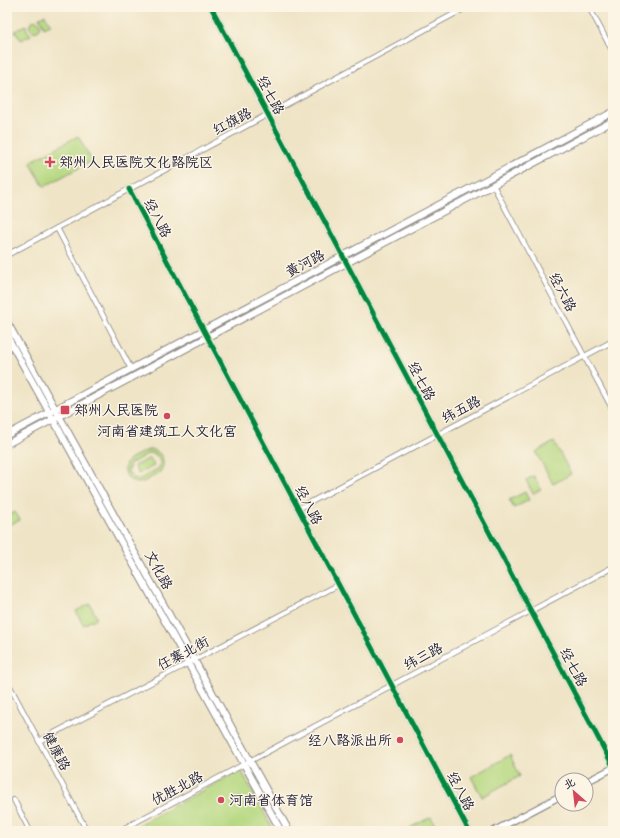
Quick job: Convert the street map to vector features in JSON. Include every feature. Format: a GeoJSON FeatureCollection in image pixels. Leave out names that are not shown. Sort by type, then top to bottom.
{"type":"FeatureCollection","features":[{"type":"Feature","properties":{"kind":"main road","name":"黄河路"},"geometry":{"type":"LineString","coordinates":[[7,435],[613,112]]}},
{"type":"Feature","properties":{"kind":"main road","name":"黄河路"},"geometry":{"type":"LineString","coordinates":[[7,444],[613,121]]}},
{"type":"Feature","properties":{"kind":"main road","name":"文化路"},"geometry":{"type":"LineString","coordinates":[[7,322],[289,831]]}},
{"type":"Feature","properties":{"kind":"main road","name":"文化路"},"geometry":{"type":"LineString","coordinates":[[7,336],[281,831]]}},
{"type":"Feature","properties":{"kind":"street","name":"经七路"},"geometry":{"type":"LineString","coordinates":[[211,7],[613,767]]}},
{"type":"Feature","properties":{"kind":"street","name":"红旗路"},"geometry":{"type":"LineString","coordinates":[[7,255],[467,7]]}},
{"type":"Feature","properties":{"kind":"street"},"geometry":{"type":"LineString","coordinates":[[589,7],[613,52]]}},
{"type":"Feature","properties":{"kind":"street","name":"经六路"},"geometry":{"type":"LineString","coordinates":[[493,185],[613,410]]}},
{"type":"Feature","properties":{"kind":"street","name":"经八路"},"geometry":{"type":"LineString","coordinates":[[129,189],[469,831]]}},
{"type":"Feature","properties":{"kind":"street"},"geometry":{"type":"LineString","coordinates":[[57,228],[131,370]]}},
{"type":"Feature","properties":{"kind":"street","name":"纬五路"},"geometry":{"type":"LineString","coordinates":[[298,509],[613,341]]}},
{"type":"Feature","properties":{"kind":"street","name":"纬三路"},"geometry":{"type":"LineString","coordinates":[[244,764],[613,567]]}},
{"type":"Feature","properties":{"kind":"street","name":"任寨北街"},"geometry":{"type":"LineString","coordinates":[[39,741],[338,585]]}},
{"type":"Feature","properties":{"kind":"street","name":"健康路"},"geometry":{"type":"LineString","coordinates":[[7,681],[87,831]]}},
{"type":"Feature","properties":{"kind":"street","name":"优胜北路"},"geometry":{"type":"LineString","coordinates":[[119,831],[244,764]]}},
{"type":"Feature","properties":{"kind":"street"},"geometry":{"type":"LineString","coordinates":[[594,778],[613,767]]}},
{"type":"Feature","properties":{"kind":"street"},"geometry":{"type":"LineString","coordinates":[[494,831],[554,799]]}},
{"type":"Feature","properties":{"kind":"street"},"geometry":{"type":"LineString","coordinates":[[14,800],[30,831]]}},
{"type":"Feature","properties":{"kind":"green space"},"geometry":{"type":"Polygon","coordinates":[[[45,15],[51,25],[44,28],[39,18],[45,15]]]}},
{"type":"Feature","properties":{"kind":"green space"},"geometry":{"type":"Polygon","coordinates":[[[35,20],[39,22],[41,26],[39,30],[35,32],[31,30],[29,26],[31,22],[35,20]]]}},
{"type":"Feature","properties":{"kind":"green space"},"geometry":{"type":"Polygon","coordinates":[[[26,25],[27,30],[31,35],[21,40],[15,31],[26,25]]]}},
{"type":"Feature","properties":{"kind":"green space"},"geometry":{"type":"Polygon","coordinates":[[[78,136],[92,161],[45,186],[43,185],[31,164],[32,161],[78,136]]]}},
{"type":"Feature","properties":{"kind":"green space"},"geometry":{"type":"Polygon","coordinates":[[[554,442],[571,474],[553,484],[536,452],[554,442]]]}},
{"type":"Feature","properties":{"kind":"green space"},"geometry":{"type":"Polygon","coordinates":[[[148,450],[155,450],[161,455],[163,461],[162,468],[160,472],[141,483],[134,482],[126,474],[126,463],[133,457],[148,450]],[[149,453],[130,464],[128,472],[133,478],[140,479],[159,468],[160,460],[155,454],[149,453]]]}},
{"type":"Feature","properties":{"kind":"green space"},"geometry":{"type":"Polygon","coordinates":[[[150,458],[154,466],[138,474],[134,466],[150,458]]]}},
{"type":"Feature","properties":{"kind":"green space"},"geometry":{"type":"Polygon","coordinates":[[[534,476],[541,489],[533,494],[526,480],[534,476]]]}},
{"type":"Feature","properties":{"kind":"green space"},"geometry":{"type":"Polygon","coordinates":[[[525,492],[529,500],[514,508],[509,500],[525,492]]]}},
{"type":"Feature","properties":{"kind":"green space"},"geometry":{"type":"Polygon","coordinates":[[[15,512],[20,520],[7,526],[7,516],[15,512]]]}},
{"type":"Feature","properties":{"kind":"green space"},"geometry":{"type":"Polygon","coordinates":[[[90,604],[97,618],[83,625],[76,611],[90,604]]]}},
{"type":"Feature","properties":{"kind":"green space"},"geometry":{"type":"Polygon","coordinates":[[[510,755],[520,776],[482,797],[471,777],[510,755]]]}},
{"type":"Feature","properties":{"kind":"green space","name":"河南省体育馆"},"geometry":{"type":"Polygon","coordinates":[[[241,770],[274,831],[127,831],[241,770]]]}},
{"type":"Feature","properties":{"kind":"green space"},"geometry":{"type":"Polygon","coordinates":[[[431,817],[438,831],[414,831],[411,827],[431,817]]]}},
{"type":"Feature","properties":{"kind":"cycle path"},"geometry":{"type":"LineString","coordinates":[[211,7],[613,766]]}},
{"type":"Feature","properties":{"kind":"cycle path"},"geometry":{"type":"LineString","coordinates":[[129,189],[469,831]]}},
{"type":"Feature","properties":{"kind":"place","name":"郑州人民医院文化路院区"},"geometry":{"type":"Point","coordinates":[50,162]}},
{"type":"Feature","properties":{"kind":"place","name":"郑州人民医院"},"geometry":{"type":"Point","coordinates":[65,410]}},
{"type":"Feature","properties":{"kind":"place","name":"河南省建筑工人文化宫"},"geometry":{"type":"Point","coordinates":[167,416]}},
{"type":"Feature","properties":{"kind":"place","name":"经八路派出所"},"geometry":{"type":"Point","coordinates":[400,740]}},
{"type":"Feature","properties":{"kind":"place","name":"河南省体育馆"},"geometry":{"type":"Point","coordinates":[221,800]}}]}
